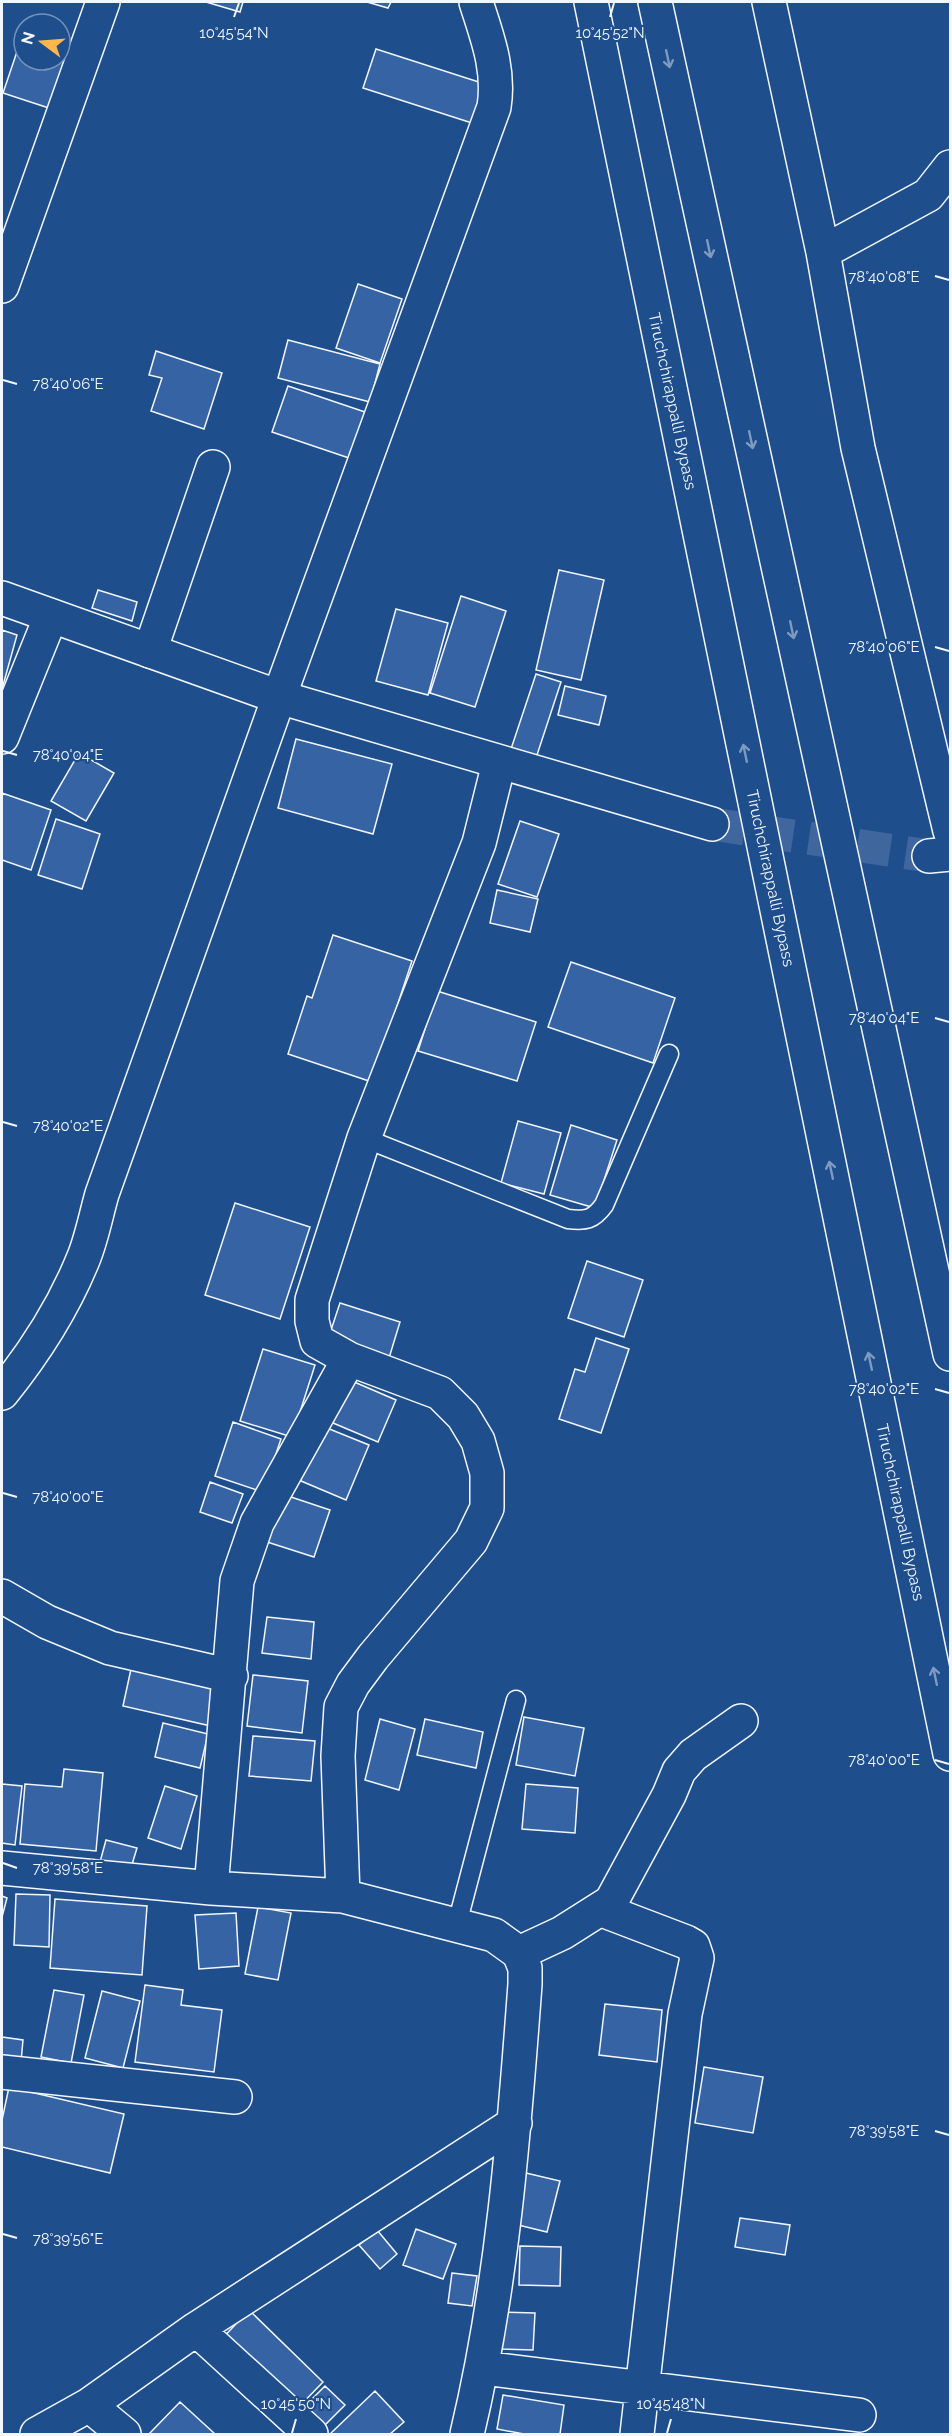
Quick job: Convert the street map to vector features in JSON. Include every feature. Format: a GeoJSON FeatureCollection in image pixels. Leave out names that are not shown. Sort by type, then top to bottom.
{"type":"FeatureCollection","features":[{"type":"Feature","properties":{"kind":"main road"},"geometry":{"type":"LineString","coordinates":[[2,286],[103,2]]}},
{"type":"Feature","properties":{"kind":"main road"},"geometry":{"type":"LineString","coordinates":[[2,1390],[40,1340],[63,1301],[85,1256],[102,1194],[279,697],[494,106],[497,85],[494,59],[476,2]]}},
{"type":"Feature","properties":{"kind":"main road","name":"Tiruchchirappalli Bypass"},"geometry":{"type":"LineString","coordinates":[[591,2],[951,1754]]}},
{"type":"Feature","properties":{"kind":"main road"},"geometry":{"type":"LineString","coordinates":[[655,2],[951,1354]]}},
{"type":"Feature","properties":{"kind":"main road"},"geometry":{"type":"LineString","coordinates":[[769,2],[823,252],[858,448],[951,831]]}},
{"type":"Feature","properties":{"kind":"main road"},"geometry":{"type":"LineString","coordinates":[[823,252],[928,195],[951,167]]}},
{"type":"Feature","properties":{"kind":"main road"},"geometry":{"type":"LineString","coordinates":[[150,651],[213,466]]}},
{"type":"Feature","properties":{"kind":"main road"},"geometry":{"type":"LineString","coordinates":[[2,598],[279,697],[712,824]]}},
{"type":"Feature","properties":{"kind":"main road"},"geometry":{"type":"LineString","coordinates":[[2,737],[51,616]]}},
{"type":"Feature","properties":{"kind":"main road"},"geometry":{"type":"LineString","coordinates":[[343,1896],[338,1756],[341,1707],[353,1684],[373,1657],[471,1541],[488,1508],[487,1473],[478,1441],[463,1416],[440,1393],[349,1359],[317,1341],[312,1321],[312,1300],[363,1138],[479,843],[499,763]]}},
{"type":"Feature","properties":{"kind":"main road"},"geometry":{"type":"LineString","coordinates":[[211,1888],[231,1676],[237,1581],[257,1522],[349,1359]]}},
{"type":"Feature","properties":{"kind":"main road"},"geometry":{"type":"LineString","coordinates":[[2,1596],[47,1622],[110,1648],[231,1676]]}},
{"type":"Feature","properties":{"kind":"main road"},"geometry":{"type":"LineString","coordinates":[[519,1953],[602,1910],[618,1892],[680,1771],[693,1755],[741,1721]]}},
{"type":"Feature","properties":{"kind":"main road"},"geometry":{"type":"LineString","coordinates":[[2,1868],[211,1888],[343,1896],[494,1935],[519,1953],[525,1968],[525,1984],[515,2123],[483,2368],[467,2434]]}},
{"type":"Feature","properties":{"kind":"main road"},"geometry":{"type":"LineString","coordinates":[[602,1910],[686,1942],[693,1946],[697,1958],[685,2014],[638,2434]]}},
{"type":"Feature","properties":{"kind":"main road"},"geometry":{"type":"LineString","coordinates":[[2,2072],[235,2097]]}},
{"type":"Feature","properties":{"kind":"main road"},"geometry":{"type":"LineString","coordinates":[[37,2434],[89,2405],[196,2329],[515,2123]]}},
{"type":"Feature","properties":{"kind":"main road"},"geometry":{"type":"LineString","coordinates":[[196,2329],[311,2434]]}},
{"type":"Feature","properties":{"kind":"main road"},"geometry":{"type":"LineString","coordinates":[[483,2368],[859,2415]]}},
{"type":"Feature","properties":{"kind":"main road"},"geometry":{"type":"LineString","coordinates":[[89,2405],[124,2434]]}},
{"type":"Feature","properties":{"kind":"lane"},"geometry":{"type":"LineString","coordinates":[[363,1138],[568,1219],[585,1221],[596,1216],[604,1205],[669,1054]]}},
{"type":"Feature","properties":{"kind":"lane"},"geometry":{"type":"LineString","coordinates":[[458,1924],[516,1700]]}},
{"type":"Feature","properties":{"kind":"building"},"geometry":{"type":"Polygon","coordinates":[[[206,2],[243,2],[240,12],[206,2]]]}},
{"type":"Feature","properties":{"kind":"building"},"geometry":{"type":"Polygon","coordinates":[[[367,2],[391,2],[388,8],[367,2]]]}},
{"type":"Feature","properties":{"kind":"building"},"geometry":{"type":"Polygon","coordinates":[[[72,45],[79,48],[72,69],[72,45]]]}},
{"type":"Feature","properties":{"kind":"building"},"geometry":{"type":"Polygon","coordinates":[[[376,49],[485,84],[472,123],[363,88],[376,49]]]}},
{"type":"Feature","properties":{"kind":"building"},"geometry":{"type":"Polygon","coordinates":[[[12,66],[12,72],[71,72],[58,111],[3,93],[12,66]]]}},
{"type":"Feature","properties":{"kind":"building"},"geometry":{"type":"Polygon","coordinates":[[[358,284],[402,299],[380,363],[336,348],[358,284]]]}},
{"type":"Feature","properties":{"kind":"building"},"geometry":{"type":"Polygon","coordinates":[[[288,340],[380,364],[370,402],[278,378],[288,340]]]}},
{"type":"Feature","properties":{"kind":"building"},"geometry":{"type":"Polygon","coordinates":[[[156,351],[222,373],[204,429],[151,411],[162,378],[149,375],[156,351]]]}},
{"type":"Feature","properties":{"kind":"building"},"geometry":{"type":"Polygon","coordinates":[[[288,386],[365,412],[349,458],[272,432],[288,386]]]}},
{"type":"Feature","properties":{"kind":"building"},"geometry":{"type":"Polygon","coordinates":[[[559,570],[604,580],[581,680],[536,670],[559,570]]]}},
{"type":"Feature","properties":{"kind":"building"},"geometry":{"type":"Polygon","coordinates":[[[98,590],[137,602],[132,621],[92,608],[98,590]]]}},
{"type":"Feature","properties":{"kind":"building"},"geometry":{"type":"Polygon","coordinates":[[[461,596],[506,611],[475,707],[430,693],[461,596]]]}},
{"type":"Feature","properties":{"kind":"building"},"geometry":{"type":"Polygon","coordinates":[[[396,609],[448,623],[428,695],[376,681],[396,609]]]}},
{"type":"Feature","properties":{"kind":"building"},"geometry":{"type":"Polygon","coordinates":[[[2,630],[17,635],[2,689],[2,630]]]}},
{"type":"Feature","properties":{"kind":"building"},"geometry":{"type":"Polygon","coordinates":[[[536,674],[561,682],[536,758],[511,749],[536,674]]]}},
{"type":"Feature","properties":{"kind":"building"},"geometry":{"type":"Polygon","coordinates":[[[565,686],[606,696],[599,725],[558,715],[565,686]]]}},
{"type":"Feature","properties":{"kind":"building"},"geometry":{"type":"Polygon","coordinates":[[[296,739],[392,764],[373,834],[278,808],[296,739]]]}},
{"type":"Feature","properties":{"kind":"building"},"geometry":{"type":"Polygon","coordinates":[[[79,753],[114,773],[86,821],[51,801],[79,753]]]}},
{"type":"Feature","properties":{"kind":"building"},"geometry":{"type":"Polygon","coordinates":[[[2,793],[51,810],[31,870],[2,860],[2,793]]]}},
{"type":"Feature","properties":{"kind":"building"},"geometry":{"type":"Polygon","coordinates":[[[56,819],[100,834],[82,889],[38,875],[56,819]]]}},
{"type":"Feature","properties":{"kind":"building"},"geometry":{"type":"Polygon","coordinates":[[[520,821],[559,834],[537,897],[498,884],[520,821]]]}},
{"type":"Feature","properties":{"kind":"building"},"geometry":{"type":"Polygon","coordinates":[[[497,890],[538,899],[530,932],[490,923],[497,890]]]}},
{"type":"Feature","properties":{"kind":"building"},"geometry":{"type":"Polygon","coordinates":[[[333,935],[412,961],[372,1082],[288,1054],[307,996],[312,998],[333,935]]]}},
{"type":"Feature","properties":{"kind":"building"},"geometry":{"type":"Polygon","coordinates":[[[571,962],[675,998],[653,1063],[548,1027],[571,962]]]}},
{"type":"Feature","properties":{"kind":"building"},"geometry":{"type":"Polygon","coordinates":[[[437,991],[536,1022],[517,1081],[418,1051],[437,991]]]}},
{"type":"Feature","properties":{"kind":"building"},"geometry":{"type":"Polygon","coordinates":[[[518,1121],[561,1133],[544,1194],[501,1183],[518,1121]]]}},
{"type":"Feature","properties":{"kind":"building"},"geometry":{"type":"Polygon","coordinates":[[[571,1125],[617,1140],[595,1208],[550,1195],[571,1125]]]}},
{"type":"Feature","properties":{"kind":"building"},"geometry":{"type":"Polygon","coordinates":[[[235,1203],[310,1227],[280,1319],[205,1295],[235,1203]]]}},
{"type":"Feature","properties":{"kind":"building"},"geometry":{"type":"Polygon","coordinates":[[[587,1261],[643,1280],[624,1337],[568,1318],[587,1261]]]}},
{"type":"Feature","properties":{"kind":"building"},"geometry":{"type":"Polygon","coordinates":[[[340,1303],[400,1322],[389,1358],[328,1339],[340,1303]]]}},
{"type":"Feature","properties":{"kind":"building"},"geometry":{"type":"Polygon","coordinates":[[[596,1338],[629,1349],[601,1433],[559,1419],[575,1369],[585,1372],[596,1338]]]}},
{"type":"Feature","properties":{"kind":"building"},"geometry":{"type":"Polygon","coordinates":[[[263,1349],[315,1365],[292,1437],[240,1421],[263,1349]]]}},
{"type":"Feature","properties":{"kind":"building"},"geometry":{"type":"Polygon","coordinates":[[[345,1378],[396,1400],[378,1442],[326,1420],[345,1378]]]}},
{"type":"Feature","properties":{"kind":"building"},"geometry":{"type":"Polygon","coordinates":[[[233,1422],[281,1439],[263,1492],[215,1476],[233,1422]]]}},
{"type":"Feature","properties":{"kind":"building"},"geometry":{"type":"Polygon","coordinates":[[[317,1424],[369,1445],[346,1500],[294,1478],[317,1424]]]}},
{"type":"Feature","properties":{"kind":"building"},"geometry":{"type":"Polygon","coordinates":[[[210,1482],[243,1494],[232,1523],[200,1512],[210,1482]]]}},
{"type":"Feature","properties":{"kind":"building"},"geometry":{"type":"Polygon","coordinates":[[[279,1493],[330,1510],[314,1557],[264,1541],[279,1493]]]}},
{"type":"Feature","properties":{"kind":"building"},"geometry":{"type":"Polygon","coordinates":[[[267,1617],[314,1622],[311,1659],[262,1653],[267,1617]]]}},
{"type":"Feature","properties":{"kind":"building"},"geometry":{"type":"Polygon","coordinates":[[[131,1669],[220,1689],[211,1726],[123,1706],[131,1669]]]}},
{"type":"Feature","properties":{"kind":"building"},"geometry":{"type":"Polygon","coordinates":[[[253,1675],[308,1681],[302,1733],[247,1726],[253,1675]]]}},
{"type":"Feature","properties":{"kind":"building"},"geometry":{"type":"Polygon","coordinates":[[[524,1717],[584,1728],[575,1776],[516,1765],[524,1717]]]}},
{"type":"Feature","properties":{"kind":"building"},"geometry":{"type":"Polygon","coordinates":[[[380,1719],[415,1729],[399,1790],[365,1780],[380,1719]]]}},
{"type":"Feature","properties":{"kind":"building"},"geometry":{"type":"Polygon","coordinates":[[[425,1719],[483,1732],[476,1768],[417,1755],[425,1719]]]}},
{"type":"Feature","properties":{"kind":"building"},"geometry":{"type":"Polygon","coordinates":[[[163,1723],[208,1734],[200,1768],[155,1757],[163,1723]]]}},
{"type":"Feature","properties":{"kind":"building"},"geometry":{"type":"Polygon","coordinates":[[[253,1736],[315,1741],[311,1781],[249,1776],[253,1736]]]}},
{"type":"Feature","properties":{"kind":"building"},"geometry":{"type":"Polygon","coordinates":[[[64,1769],[103,1773],[96,1851],[20,1844],[25,1784],[62,1787],[64,1769]]]}},
{"type":"Feature","properties":{"kind":"building"},"geometry":{"type":"Polygon","coordinates":[[[2,1784],[22,1786],[15,1845],[2,1843],[2,1784]]]}},
{"type":"Feature","properties":{"kind":"building"},"geometry":{"type":"Polygon","coordinates":[[[526,1784],[578,1788],[575,1833],[522,1829],[526,1784]]]}},
{"type":"Feature","properties":{"kind":"building"},"geometry":{"type":"Polygon","coordinates":[[[165,1786],[197,1796],[181,1849],[148,1838],[165,1786]]]}},
{"type":"Feature","properties":{"kind":"building"},"geometry":{"type":"Polygon","coordinates":[[[106,1840],[137,1848],[130,1871],[100,1862],[106,1840]]]}},
{"type":"Feature","properties":{"kind":"building"},"geometry":{"type":"Polygon","coordinates":[[[16,1894],[50,1895],[49,1947],[14,1945],[16,1894]]]}},
{"type":"Feature","properties":{"kind":"building"},"geometry":{"type":"Polygon","coordinates":[[[2,1896],[7,1898],[2,1917],[2,1896]]]}},
{"type":"Feature","properties":{"kind":"building"},"geometry":{"type":"Polygon","coordinates":[[[55,1899],[147,1906],[142,1975],[50,1968],[55,1899]]]}},
{"type":"Feature","properties":{"kind":"building"},"geometry":{"type":"Polygon","coordinates":[[[258,1907],[291,1913],[278,1980],[245,1974],[258,1907]]]}},
{"type":"Feature","properties":{"kind":"building"},"geometry":{"type":"Polygon","coordinates":[[[236,1913],[239,1966],[199,1969],[195,1915],[236,1913]]]}},
{"type":"Feature","properties":{"kind":"building"},"geometry":{"type":"Polygon","coordinates":[[[145,1985],[183,1990],[181,2005],[222,2010],[214,2072],[135,2062],[145,1985]]]}},
{"type":"Feature","properties":{"kind":"building"},"geometry":{"type":"Polygon","coordinates":[[[54,1990],[84,1995],[71,2063],[41,2057],[54,1990]]]}},
{"type":"Feature","properties":{"kind":"building"},"geometry":{"type":"Polygon","coordinates":[[[102,1991],[140,2001],[123,2068],[85,2058],[102,1991]]]}},
{"type":"Feature","properties":{"kind":"building"},"geometry":{"type":"Polygon","coordinates":[[[605,2004],[662,2010],[657,2062],[599,2055],[605,2004]]]}},
{"type":"Feature","properties":{"kind":"building"},"geometry":{"type":"Polygon","coordinates":[[[2,2037],[23,2040],[21,2062],[2,2059],[2,2037]]]}},
{"type":"Feature","properties":{"kind":"building"},"geometry":{"type":"Polygon","coordinates":[[[704,2067],[763,2077],[753,2133],[695,2123],[704,2067]]]}},
{"type":"Feature","properties":{"kind":"building"},"geometry":{"type":"Polygon","coordinates":[[[9,2087],[124,2114],[110,2173],[2,2147],[2,2120],[9,2087]]]}},
{"type":"Feature","properties":{"kind":"building"},"geometry":{"type":"Polygon","coordinates":[[[526,2173],[560,2181],[547,2232],[514,2224],[526,2173]]]}},
{"type":"Feature","properties":{"kind":"building"},"geometry":{"type":"Polygon","coordinates":[[[740,2218],[790,2225],[785,2255],[735,2247],[740,2218]]]}},
{"type":"Feature","properties":{"kind":"building"},"geometry":{"type":"Polygon","coordinates":[[[416,2229],[456,2244],[443,2279],[403,2265],[416,2229]]]}},
{"type":"Feature","properties":{"kind":"building"},"geometry":{"type":"Polygon","coordinates":[[[377,2230],[397,2254],[380,2269],[359,2245],[377,2230]]]}},
{"type":"Feature","properties":{"kind":"building"},"geometry":{"type":"Polygon","coordinates":[[[520,2246],[561,2247],[560,2286],[519,2285],[520,2246]]]}},
{"type":"Feature","properties":{"kind":"building"},"geometry":{"type":"Polygon","coordinates":[[[452,2273],[477,2276],[472,2306],[448,2303],[452,2273]]]}},
{"type":"Feature","properties":{"kind":"building"},"geometry":{"type":"Polygon","coordinates":[[[249,2310],[323,2382],[292,2414],[218,2343],[249,2310]]]}},
{"type":"Feature","properties":{"kind":"building"},"geometry":{"type":"Polygon","coordinates":[[[501,2312],[535,2313],[533,2350],[499,2349],[501,2312]]]}},
{"type":"Feature","properties":{"kind":"building"},"geometry":{"type":"Polygon","coordinates":[[[325,2386],[345,2405],[317,2433],[297,2414],[325,2386]]]}},
{"type":"Feature","properties":{"kind":"building"},"geometry":{"type":"Polygon","coordinates":[[[375,2391],[404,2422],[390,2434],[330,2434],[375,2391]]]}},
{"type":"Feature","properties":{"kind":"building"},"geometry":{"type":"Polygon","coordinates":[[[503,2395],[564,2405],[560,2434],[524,2434],[497,2429],[503,2395]]]}},
{"type":"Feature","properties":{"kind":"building"},"geometry":{"type":"Polygon","coordinates":[[[180,2402],[215,2434],[149,2434],[180,2402]]]}},
{"type":"Feature","properties":{"kind":"tunnel"},"geometry":{"type":"LineString","coordinates":[[712,824],[929,856]]}}]}
